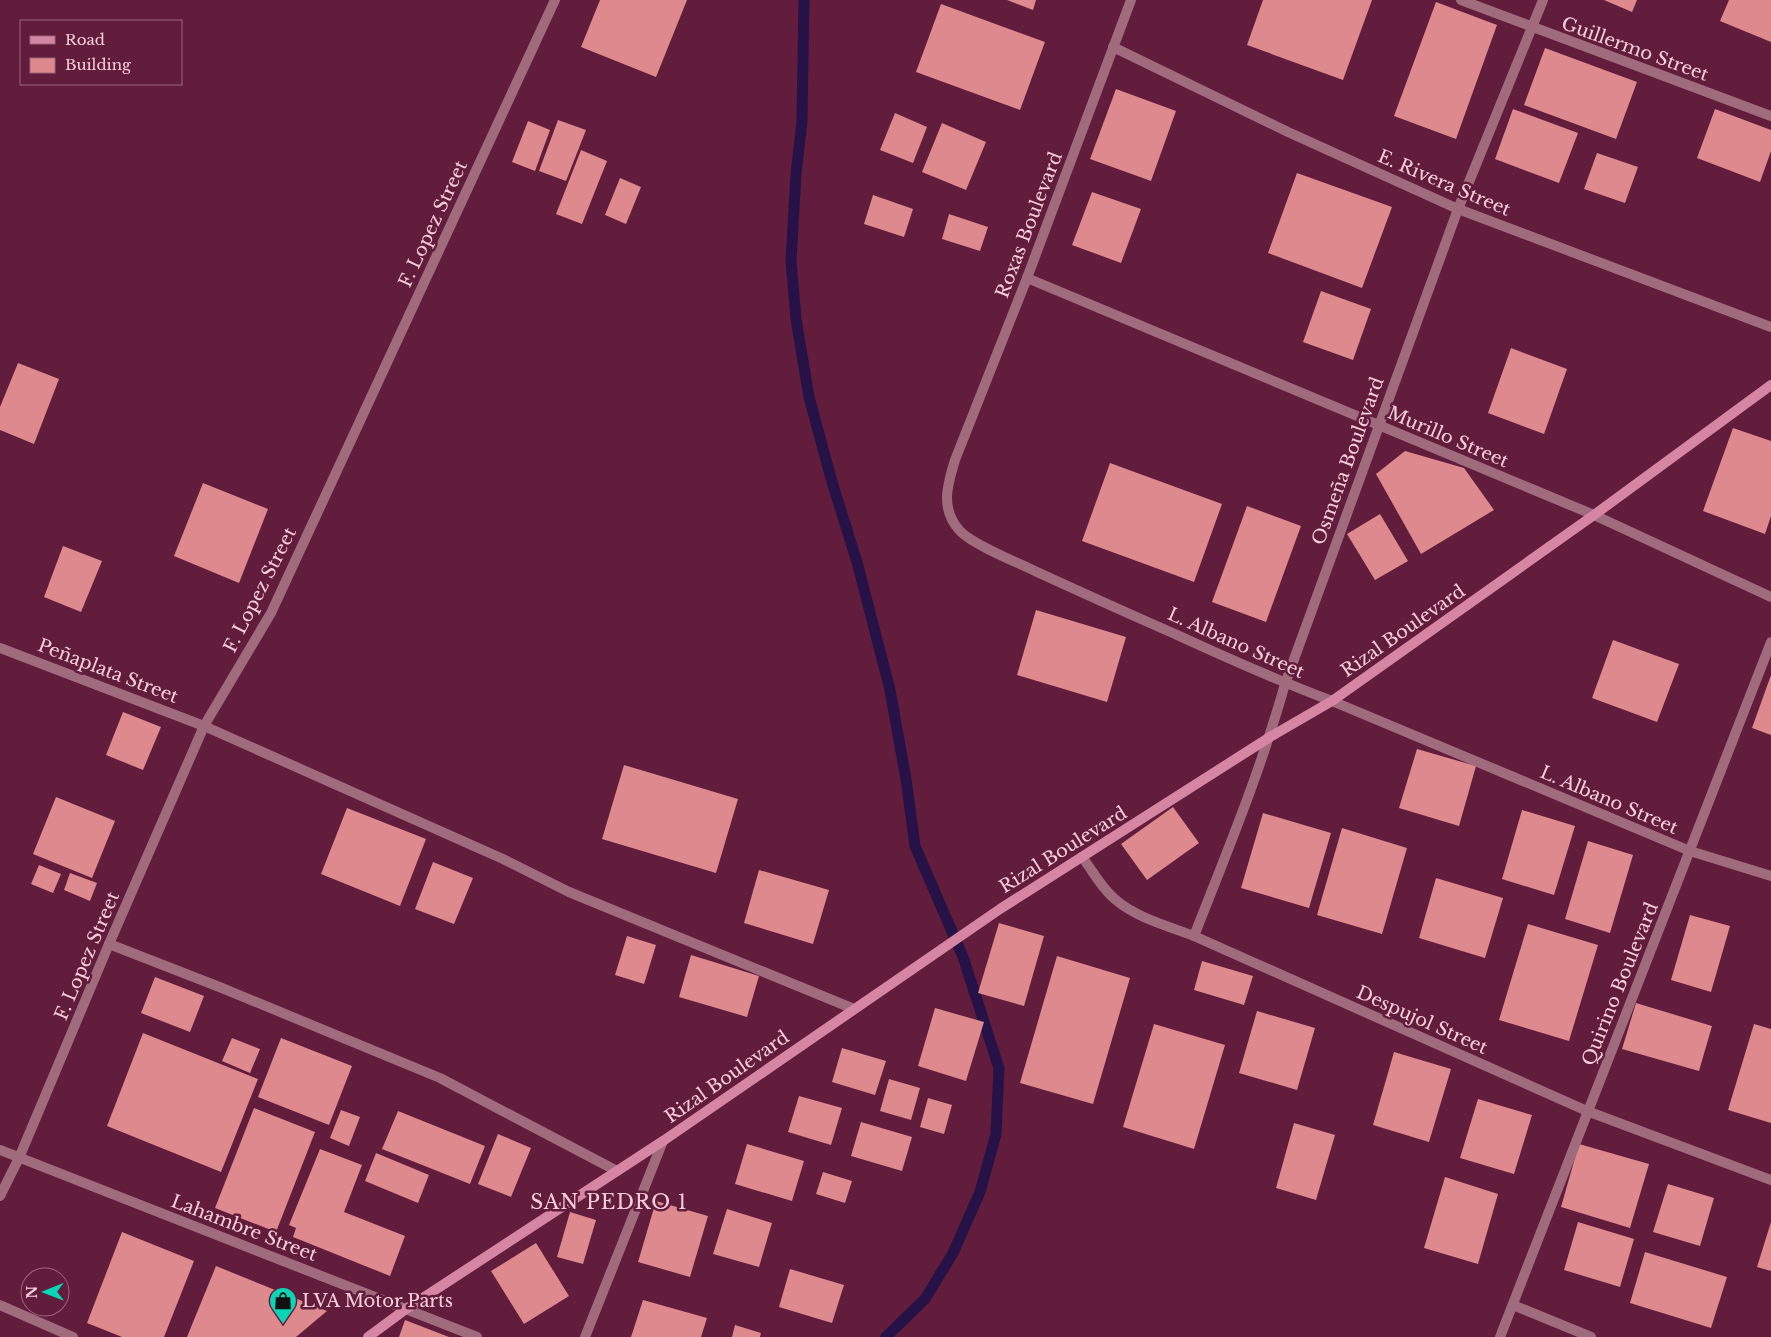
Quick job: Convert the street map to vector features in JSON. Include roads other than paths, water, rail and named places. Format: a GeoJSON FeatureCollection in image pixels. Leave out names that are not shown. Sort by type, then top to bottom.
{"type":"FeatureCollection","features":[{"type":"Feature","properties":{"kind":"main road","name":"Rizal Boulevard"},"geometry":{"type":"LineString","coordinates":[[368,1337],[406,1309],[663,1141],[1000,909],[1270,737],[1332,701],[1594,515],[1771,385]]}},
{"type":"Feature","properties":{"kind":"street","name":"F. Lopez Street"},"geometry":{"type":"LineString","coordinates":[[0,1196],[19,1158],[109,944],[204,726],[271,613],[555,0]]}},
{"type":"Feature","properties":{"kind":"street","name":"Roxas Boulevard"},"geometry":{"type":"LineString","coordinates":[[955,460],[1027,278],[1131,0]]}},
{"type":"Feature","properties":{"kind":"street","name":"Guillermo Street"},"geometry":{"type":"LineString","coordinates":[[1461,0],[1771,116]]}},
{"type":"Feature","properties":{"kind":"street","name":"Osmeña Boulevard"},"geometry":{"type":"LineString","coordinates":[[1194,936],[1270,737],[1285,684],[1458,209],[1543,0]]}},
{"type":"Feature","properties":{"kind":"street","name":"E. Rivera Street"},"geometry":{"type":"LineString","coordinates":[[1113,47],[1288,132],[1458,209],[1771,327]]}},
{"type":"Feature","properties":{"kind":"street","name":"Murillo Street"},"geometry":{"type":"LineString","coordinates":[[1027,278],[1594,515],[1771,597]]}},
{"type":"Feature","properties":{"kind":"street","name":"L. Albano Street"},"geometry":{"type":"LineString","coordinates":[[955,460],[946,488],[948,506],[953,521],[962,533],[982,546],[1285,684],[1332,701],[1690,851],[1771,876]]}},
{"type":"Feature","properties":{"kind":"street","name":"Quirino Boulevard"},"geometry":{"type":"LineString","coordinates":[[1500,1337],[1771,642]]}},
{"type":"Feature","properties":{"kind":"street","name":"Peñaplata Street"},"geometry":{"type":"LineString","coordinates":[[0,648],[204,726],[503,859],[568,892],[854,1009]]}},
{"type":"Feature","properties":{"kind":"street","name":"Despujol Street"},"geometry":{"type":"LineString","coordinates":[[1082,857],[1115,900],[1134,912],[1194,936],[1587,1111],[1771,1180]]}},
{"type":"Feature","properties":{"kind":"street"},"geometry":{"type":"LineString","coordinates":[[109,944],[222,988],[440,1078],[616,1171]]}},
{"type":"Feature","properties":{"kind":"street"},"geometry":{"type":"LineString","coordinates":[[585,1337],[663,1141]]}},
{"type":"Feature","properties":{"kind":"street","name":"Lahambre Street"},"geometry":{"type":"LineString","coordinates":[[0,1150],[477,1337]]}},
{"type":"Feature","properties":{"kind":"street"},"geometry":{"type":"LineString","coordinates":[[0,1305],[73,1337]]}},
{"type":"Feature","properties":{"kind":"street"},"geometry":{"type":"LineString","coordinates":[[1513,1305],[1590,1337]]}},
{"type":"Feature","properties":{"kind":"waterway"},"geometry":{"type":"LineString","coordinates":[[804,0],[802,121],[796,174],[791,261],[796,319],[809,397],[832,482],[857,562],[890,690],[906,779],[915,846],[963,957],[999,1068],[996,1134],[980,1192],[953,1253],[925,1299],[886,1337]]}},
{"type":"Feature","properties":{"kind":"place","name":"LVA Motor Parts"},"geometry":{"type":"Point","coordinates":[283,1325]}},
{"type":"Feature","properties":{"kind":"district","name":"SAN PEDRO 1"},"geometry":{"type":"Point","coordinates":[609,1202]}}]}
